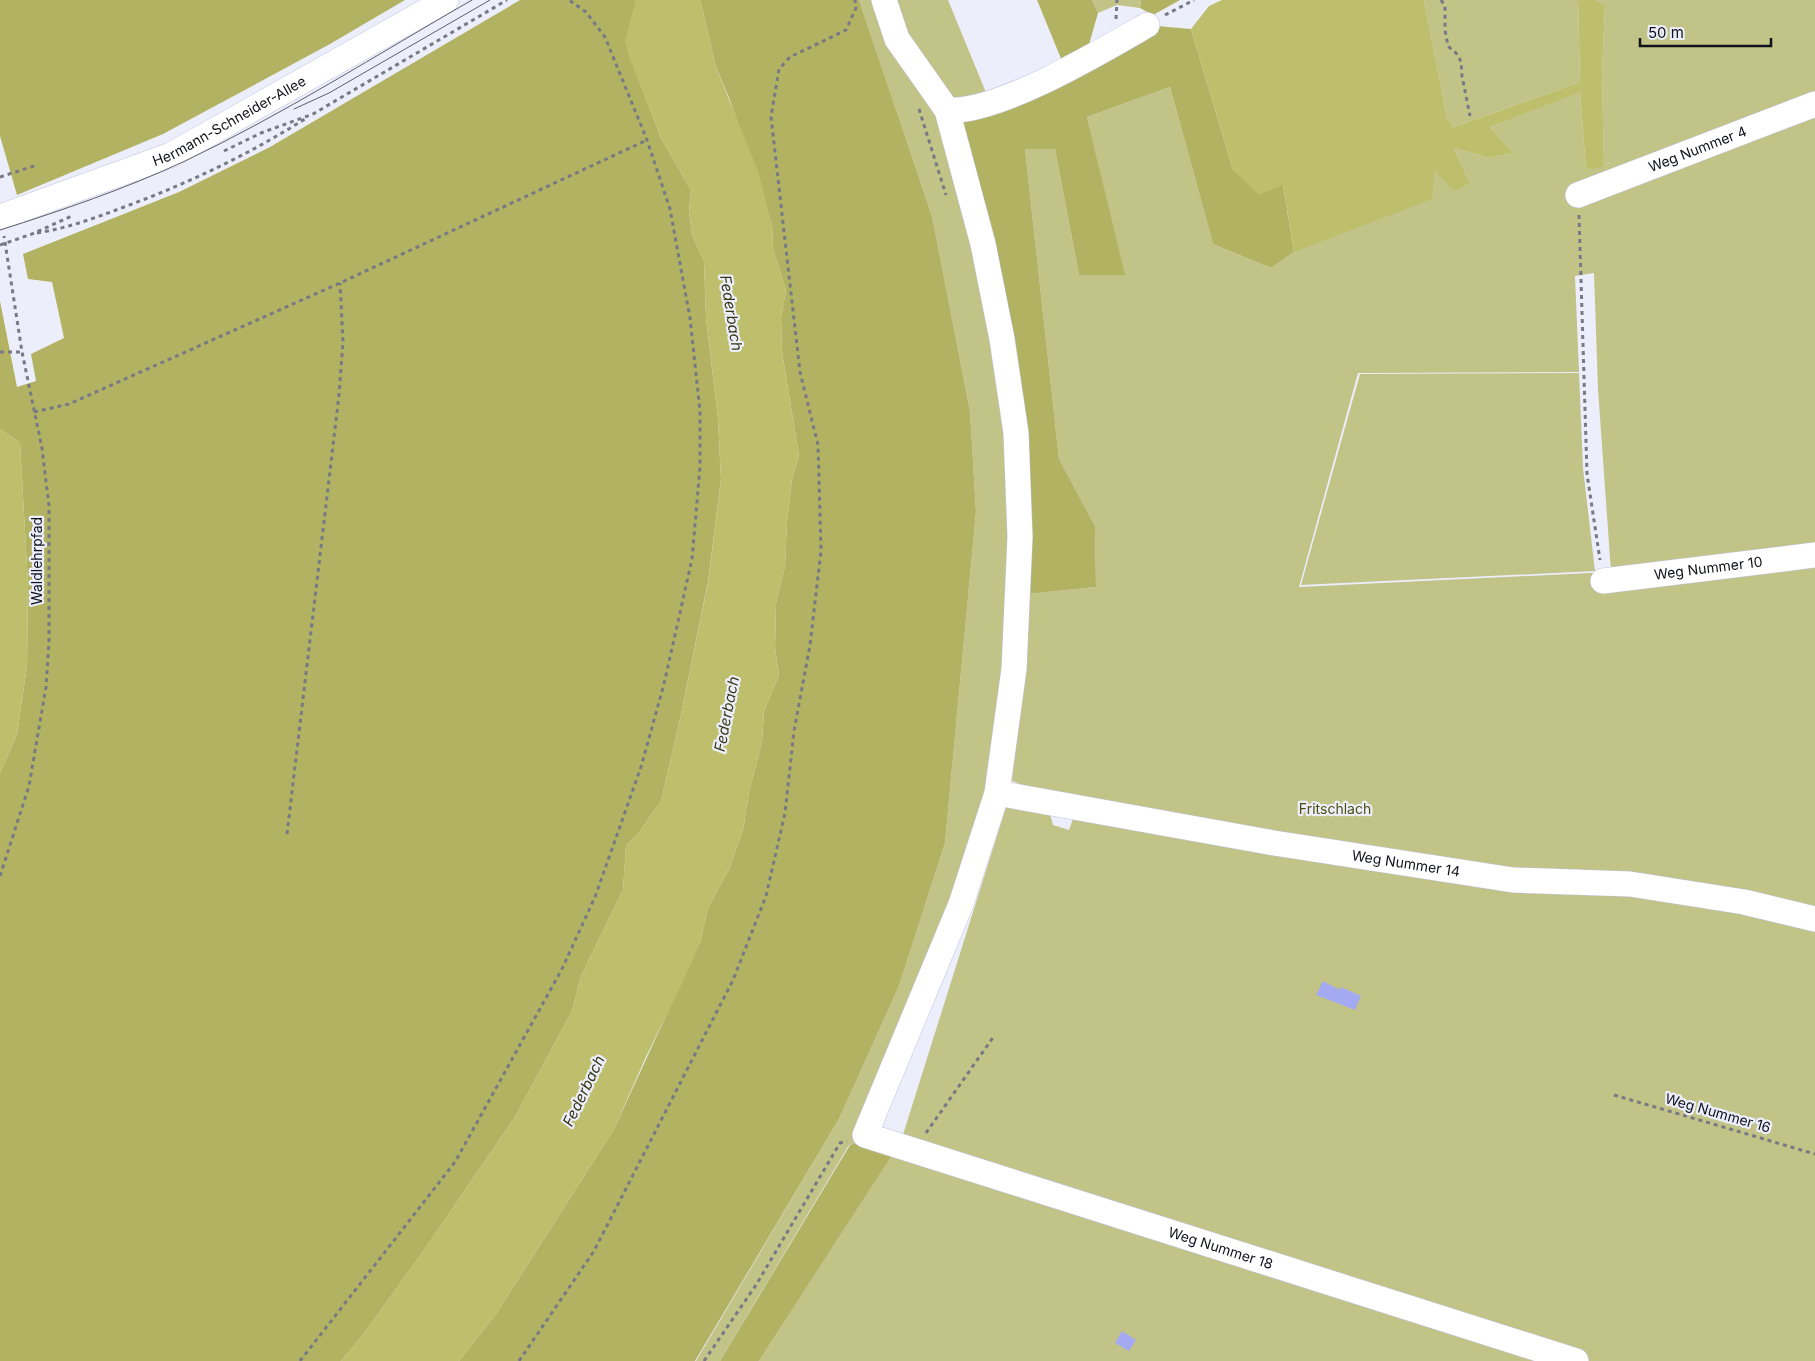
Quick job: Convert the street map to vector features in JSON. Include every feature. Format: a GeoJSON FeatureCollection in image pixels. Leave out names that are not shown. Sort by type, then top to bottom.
{"type":"FeatureCollection","features":[{"type":"Feature","properties":{"kind":"street","name":"Hermann-Schneider-Allee"},"geometry":{"type":"LineString","coordinates":[[0,217],[171,155],[446,0]]}},
{"type":"Feature","properties":{"kind":"street"},"geometry":{"type":"LineString","coordinates":[[865,1135],[961,904],[997,792],[1014,669],[1020,537],[1016,434],[1002,339],[983,244],[947,110],[898,39],[884,0]]}},
{"type":"Feature","properties":{"kind":"street"},"geometry":{"type":"LineString","coordinates":[[947,110],[962,111],[991,104],[1099,52],[1147,25]]}},
{"type":"Feature","properties":{"kind":"street","name":"Weg Nummer 4"},"geometry":{"type":"LineString","coordinates":[[1578,195],[1815,104]]}},
{"type":"Feature","properties":{"kind":"street","name":"Weg Nummer 10"},"geometry":{"type":"LineString","coordinates":[[1603,581],[1815,555]]}},
{"type":"Feature","properties":{"kind":"street","name":"Weg Nummer 14"},"geometry":{"type":"LineString","coordinates":[[997,792],[1274,842],[1513,880],[1630,884],[1744,902],[1815,919]]}},
{"type":"Feature","properties":{"kind":"street","name":"Weg Nummer 18"},"geometry":{"type":"LineString","coordinates":[[865,1135],[1576,1361]]}},
{"type":"Feature","properties":{"kind":"path"},"geometry":{"type":"LineString","coordinates":[[300,1361],[460,1153],[562,969],[595,898],[641,767],[664,684],[692,559],[700,467],[700,411],[690,318],[670,209],[647,140],[606,37],[586,12],[569,0]]}},
{"type":"Feature","properties":{"kind":"path"},"geometry":{"type":"LineString","coordinates":[[520,1361],[594,1251],[732,980],[766,896],[785,813],[794,731],[810,645],[821,551],[818,445],[800,372],[771,116],[779,69],[790,57],[846,30],[856,8],[855,0]]}},
{"type":"Feature","properties":{"kind":"path"},"geometry":{"type":"LineString","coordinates":[[1117,0],[1117,5]]}},
{"type":"Feature","properties":{"kind":"path"},"geometry":{"type":"LineString","coordinates":[[1147,25],[1194,0]]}},
{"type":"Feature","properties":{"kind":"path"},"geometry":{"type":"LineString","coordinates":[[1441,0],[1445,6],[1445,30],[1448,46],[1458,55],[1461,62],[1470,116]]}},
{"type":"Feature","properties":{"kind":"path"},"geometry":{"type":"LineString","coordinates":[[917,103],[946,195]]}},
{"type":"Feature","properties":{"kind":"path"},"geometry":{"type":"LineString","coordinates":[[32,234],[67,228],[176,188],[268,142],[313,114]]}},
{"type":"Feature","properties":{"kind":"path"},"geometry":{"type":"LineString","coordinates":[[34,412],[69,404],[340,283],[647,140]]}},
{"type":"Feature","properties":{"kind":"path"},"geometry":{"type":"LineString","coordinates":[[0,177],[37,165]]}},
{"type":"Feature","properties":{"kind":"path"},"geometry":{"type":"LineString","coordinates":[[1578,195],[1587,474],[1603,581]]}},
{"type":"Feature","properties":{"kind":"path","name":"Waldlehrpfad"},"geometry":{"type":"LineString","coordinates":[[0,244],[6,243],[22,352],[42,448],[49,506],[49,642],[46,687],[29,786],[0,876]]}},
{"type":"Feature","properties":{"kind":"path"},"geometry":{"type":"LineString","coordinates":[[288,834],[339,395],[343,342],[340,283]]}},
{"type":"Feature","properties":{"kind":"path"},"geometry":{"type":"LineString","coordinates":[[0,352],[22,352]]}},
{"type":"Feature","properties":{"kind":"path"},"geometry":{"type":"LineString","coordinates":[[915,1151],[994,1036]]}},
{"type":"Feature","properties":{"kind":"path","name":"Weg Nummer 16"},"geometry":{"type":"LineString","coordinates":[[1614,1095],[1815,1154]]}},
{"type":"Feature","properties":{"kind":"path"},"geometry":{"type":"LineString","coordinates":[[704,1361],[756,1285],[840,1143],[865,1135]]}},
{"type":"Feature","properties":{"kind":"green space"},"geometry":{"type":"Polygon","coordinates":[[[859,0],[879,0],[940,118],[995,326],[1015,521],[991,786],[860,1143],[849,1145],[720,1361],[696,1361],[839,1119],[899,986],[945,843],[976,512],[970,411],[932,216],[859,0]]]}},
{"type":"Feature","properties":{"kind":"green space"},"geometry":{"type":"Polygon","coordinates":[[[891,0],[948,0],[987,95],[948,102],[921,65],[891,0]]]}},
{"type":"Feature","properties":{"kind":"green space"},"geometry":{"type":"Polygon","coordinates":[[[1092,0],[1141,0],[1140,8],[1117,5],[1098,13],[1092,0]]]}},
{"type":"Feature","properties":{"kind":"green space"},"geometry":{"type":"Polygon","coordinates":[[[1424,0],[1578,0],[1580,82],[1454,127],[1447,118],[1424,0]]]}},
{"type":"Feature","properties":{"kind":"green space","name":"Fritschlach"},"geometry":{"type":"Polygon","coordinates":[[[1596,0],[1815,0],[1815,1361],[759,1361],[901,1141],[1007,804],[1049,810],[1053,825],[1069,830],[1074,816],[1030,788],[1010,780],[1027,594],[1096,587],[1095,526],[1059,459],[1025,149],[1055,149],[1079,275],[1124,275],[1087,117],[1170,87],[1213,244],[1271,268],[1294,252],[1433,170],[1470,183],[1454,148],[1489,158],[1513,153],[1490,127],[1580,91],[1586,170],[1604,165],[1602,74],[1605,5],[1596,0]],[[1594,273],[1575,276],[1579,372],[1358,373],[1299,587],[1611,572],[1598,389],[1594,273]]]}},
{"type":"Feature","properties":{"kind":"green space"},"geometry":{"type":"Polygon","coordinates":[[[1579,373],[1583,468],[1595,571],[1301,585],[1360,374],[1579,373]]]}},
{"type":"Feature","properties":{"kind":"shaded area"},"geometry":{"type":"Polygon","coordinates":[[[0,0],[405,0],[330,44],[163,134],[17,195],[0,136],[0,0]]]}},
{"type":"Feature","properties":{"kind":"shaded area"},"geometry":{"type":"Polygon","coordinates":[[[520,0],[636,0],[628,52],[661,138],[691,190],[689,212],[692,235],[704,261],[706,318],[718,418],[721,479],[708,582],[661,801],[640,831],[626,846],[623,890],[581,976],[572,1011],[515,1117],[422,1253],[362,1336],[341,1361],[0,1361],[0,773],[17,734],[27,666],[28,584],[20,443],[0,429],[0,301],[17,387],[36,381],[31,354],[64,338],[52,282],[28,279],[23,254],[179,192],[270,147],[520,0]]]}},
{"type":"Feature","properties":{"kind":"shaded area"},"geometry":{"type":"Polygon","coordinates":[[[700,0],[859,0],[932,216],[970,411],[976,512],[945,843],[899,986],[839,1119],[695,1361],[459,1361],[496,1314],[614,1129],[700,942],[708,908],[729,869],[743,830],[749,792],[762,742],[764,711],[779,675],[775,648],[776,603],[785,566],[787,521],[792,479],[799,456],[782,352],[781,318],[786,290],[773,249],[772,225],[730,100],[716,67],[700,0]]]}},
{"type":"Feature","properties":{"kind":"shaded area"},"geometry":{"type":"Polygon","coordinates":[[[1037,0],[1092,0],[1098,13],[1088,48],[1062,61],[1037,0]]]}},
{"type":"Feature","properties":{"kind":"shaded area"},"geometry":{"type":"Polygon","coordinates":[[[1141,0],[1180,0],[1153,15],[1140,8],[1141,0]]]}},
{"type":"Feature","properties":{"kind":"shaded area"},"geometry":{"type":"Polygon","coordinates":[[[1157,26],[1191,29],[1233,170],[1283,185],[1294,252],[1271,268],[1213,244],[1170,87],[1087,117],[1125,275],[1079,275],[1055,149],[1025,149],[1059,459],[1095,526],[1096,587],[1027,594],[958,118],[1157,26]]]}},
{"type":"Feature","properties":{"kind":"shaded area"},"geometry":{"type":"Polygon","coordinates":[[[865,1141],[896,1149],[759,1361],[720,1361],[850,1145],[865,1141]]]}},
{"type":"Feature","properties":{"kind":"water","name":"Federbach"},"geometry":{"type":"Polygon","coordinates":[[[636,0],[700,0],[716,67],[758,171],[772,225],[773,249],[786,290],[781,318],[782,352],[799,456],[792,479],[787,521],[785,566],[776,603],[775,648],[779,675],[764,711],[762,742],[749,792],[743,830],[729,869],[708,908],[700,942],[685,977],[645,1059],[614,1129],[496,1314],[459,1361],[341,1361],[362,1336],[422,1253],[515,1117],[572,1011],[581,976],[623,890],[626,846],[640,831],[661,801],[679,724],[708,583],[721,479],[718,418],[706,318],[704,261],[692,235],[689,212],[691,190],[661,138],[628,53],[625,40],[636,0]]]}},
{"type":"Feature","properties":{"kind":"water"},"geometry":{"type":"Polygon","coordinates":[[[1222,0],[1424,0],[1447,118],[1454,127],[1580,82],[1578,0],[1596,0],[1605,5],[1602,74],[1604,166],[1586,170],[1580,92],[1490,127],[1513,153],[1489,158],[1454,148],[1470,183],[1454,191],[1434,170],[1432,199],[1294,252],[1283,185],[1259,195],[1233,170],[1191,29],[1209,6],[1222,0]]]}},
{"type":"Feature","properties":{"kind":"water"},"geometry":{"type":"Polygon","coordinates":[[[0,429],[20,443],[28,584],[27,666],[17,734],[0,773],[0,429]]]}},
{"type":"Feature","properties":{"kind":"building"},"geometry":{"type":"Polygon","coordinates":[[[1323,981],[1340,990],[1341,987],[1361,996],[1355,1010],[1316,995],[1323,981]]]}},
{"type":"Feature","properties":{"kind":"building"},"geometry":{"type":"Polygon","coordinates":[[[1122,1331],[1136,1340],[1129,1351],[1115,1343],[1122,1331]]]}},
{"type":"Feature","properties":{"kind":"tram line"},"geometry":{"type":"LineString","coordinates":[[0,230],[140,181],[185,161],[294,104],[472,0]]}},
{"type":"Feature","properties":{"kind":"tram line"},"geometry":{"type":"LineString","coordinates":[[294,109],[329,93],[490,0]]}}]}
